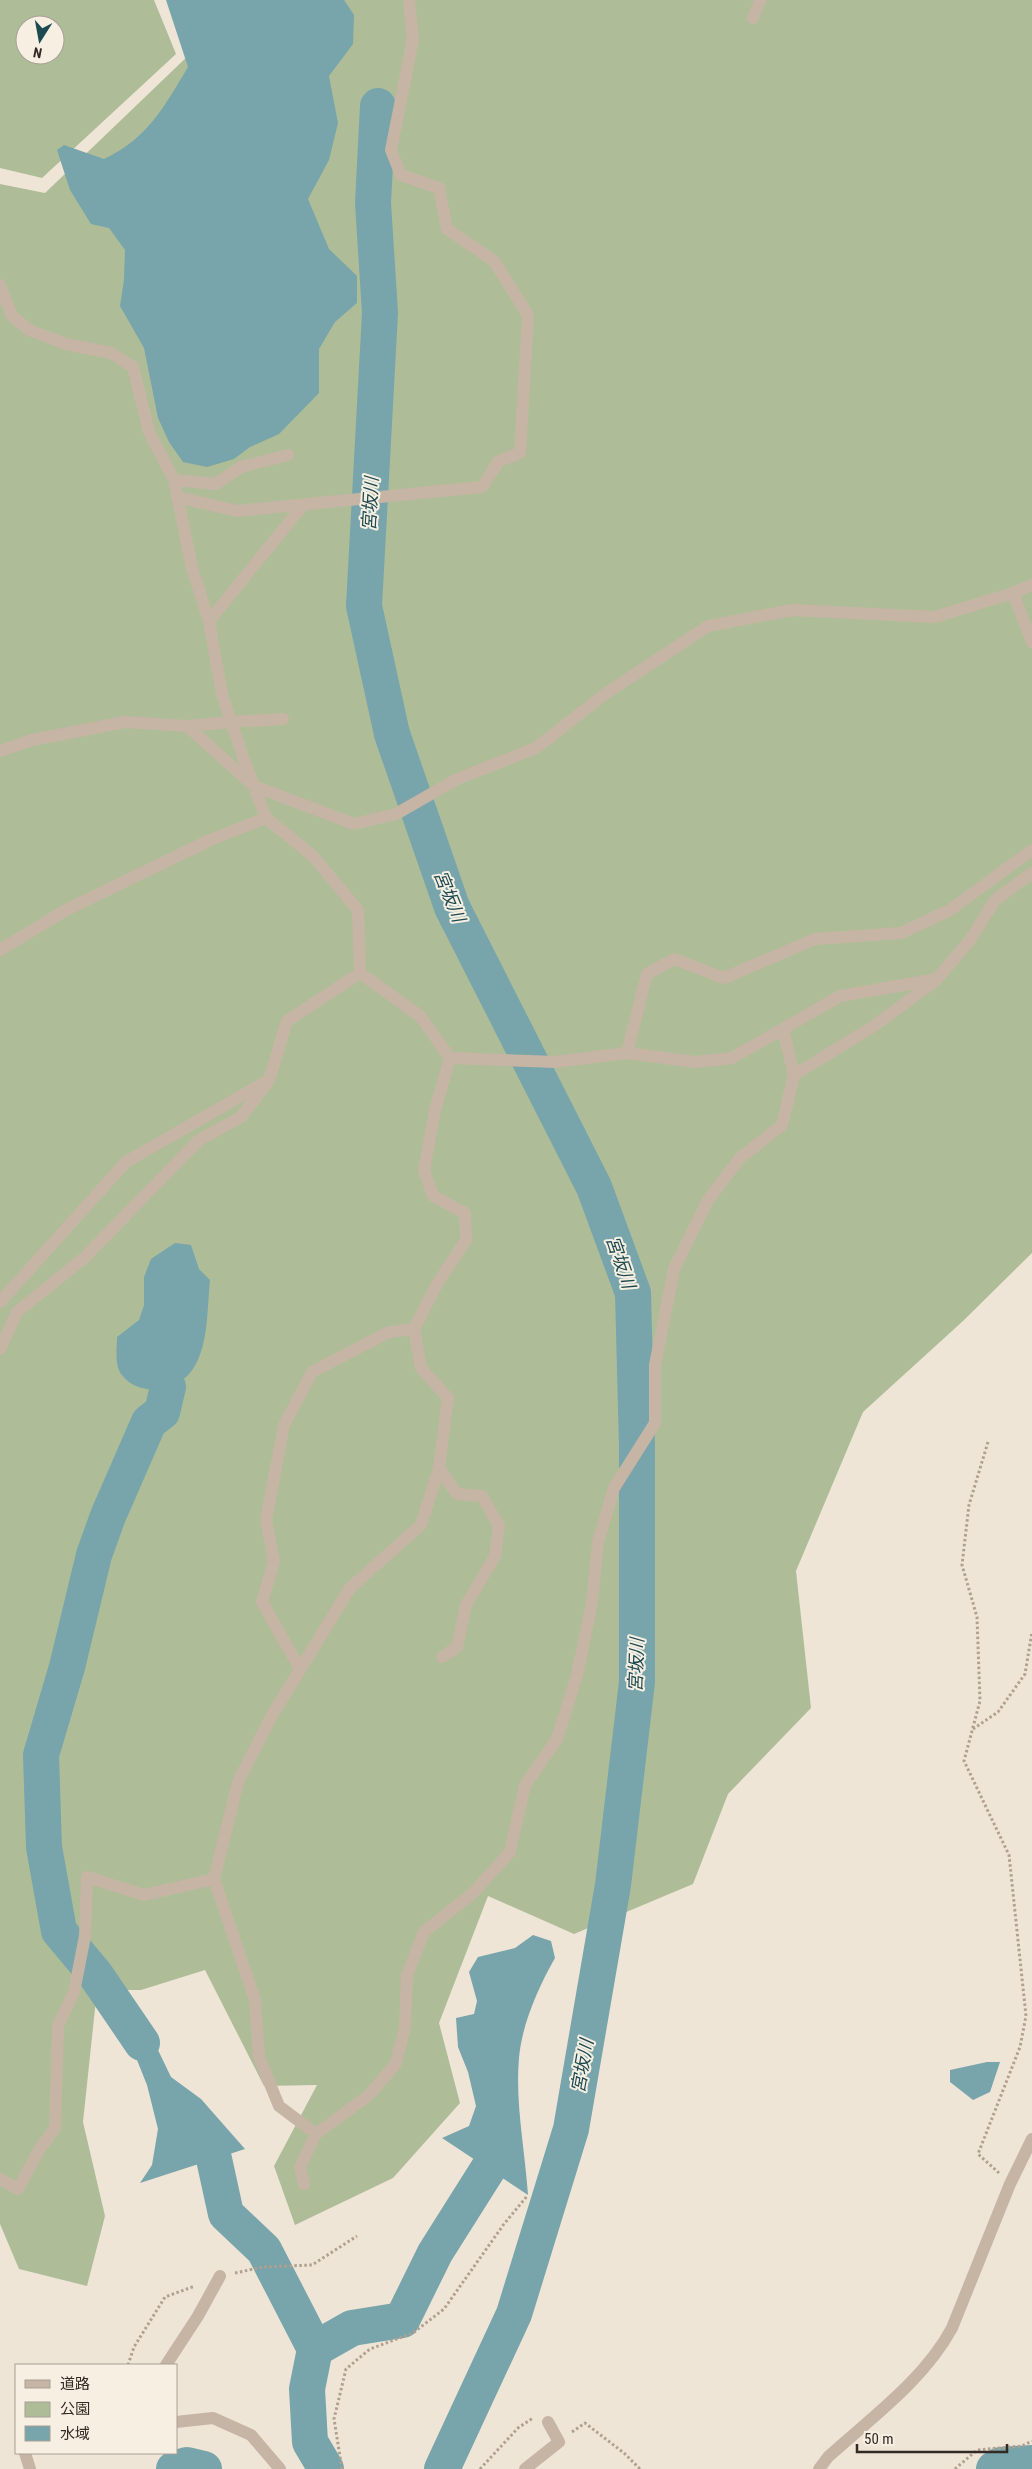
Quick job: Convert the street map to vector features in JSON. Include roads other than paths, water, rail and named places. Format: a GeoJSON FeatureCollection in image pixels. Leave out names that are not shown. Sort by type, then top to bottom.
{"type":"FeatureCollection","features":[{"type":"Feature","properties":{"kind":"street"},"geometry":{"type":"LineString","coordinates":[[177,497],[237,511],[482,487],[499,461],[520,453],[528,315],[494,261],[447,229],[439,188],[401,175],[391,150],[413,39],[409,0]]}},
{"type":"Feature","properties":{"kind":"street"},"geometry":{"type":"LineString","coordinates":[[753,18],[760,0]]}},
{"type":"Feature","properties":{"kind":"street"},"geometry":{"type":"LineString","coordinates":[[0,285],[12,316],[29,330],[66,344],[111,353],[133,367],[149,432],[174,480],[192,568],[209,621],[222,694],[254,786],[266,818],[312,855],[358,910],[360,973]]}},
{"type":"Feature","properties":{"kind":"street"},"geometry":{"type":"LineString","coordinates":[[174,480],[216,484],[241,467],[288,455]]}},
{"type":"Feature","properties":{"kind":"street"},"geometry":{"type":"LineString","coordinates":[[209,621],[303,505]]}},
{"type":"Feature","properties":{"kind":"street"},"geometry":{"type":"LineString","coordinates":[[187,726],[254,786],[354,824],[396,814],[458,779],[536,748],[605,694],[708,626],[792,610],[935,617],[1013,593],[1032,584]]}},
{"type":"Feature","properties":{"kind":"street"},"geometry":{"type":"LineString","coordinates":[[1013,593],[1032,642]]}},
{"type":"Feature","properties":{"kind":"street"},"geometry":{"type":"LineString","coordinates":[[0,751],[32,740],[125,722],[187,726],[283,720]]}},
{"type":"Feature","properties":{"kind":"street"},"geometry":{"type":"LineString","coordinates":[[0,950],[66,910],[210,840],[266,818]]}},
{"type":"Feature","properties":{"kind":"street"},"geometry":{"type":"LineString","coordinates":[[627,1053],[647,974],[674,959],[724,978],[815,939],[901,933],[950,910],[1032,850]]}},
{"type":"Feature","properties":{"kind":"street"},"geometry":{"type":"LineString","coordinates":[[794,1075],[874,1026],[937,979],[970,940],[994,900],[1032,873]]}},
{"type":"Feature","properties":{"kind":"street"},"geometry":{"type":"LineString","coordinates":[[360,973],[420,1016],[450,1058]]}},
{"type":"Feature","properties":{"kind":"street"},"geometry":{"type":"LineString","coordinates":[[0,1349],[17,1312],[84,1258],[199,1140],[241,1117],[269,1080],[287,1021],[360,973]]}},
{"type":"Feature","properties":{"kind":"street"},"geometry":{"type":"LineString","coordinates":[[450,1058],[555,1062],[627,1053],[695,1062],[732,1058],[840,996],[937,979]]}},
{"type":"Feature","properties":{"kind":"street"},"geometry":{"type":"LineString","coordinates":[[304,2184],[300,2167],[316,2134],[368,2096],[395,2065],[405,2028],[407,1975],[424,1932],[473,1893],[510,1852],[525,1785],[557,1739],[577,1675],[592,1603],[598,1542],[614,1488],[655,1423],[655,1365],[674,1269],[708,1200],[740,1158],[782,1125],[794,1075],[783,1029]]}},
{"type":"Feature","properties":{"kind":"street"},"geometry":{"type":"LineString","coordinates":[[316,2134],[279,2106],[259,2056],[255,2000],[214,1879],[238,1782],[271,1717],[350,1588],[421,1526],[439,1468],[448,1398],[421,1368],[414,1329],[437,1284],[466,1240],[465,1213],[433,1196],[424,1170],[435,1110],[450,1058]]}},
{"type":"Feature","properties":{"kind":"street"},"geometry":{"type":"LineString","coordinates":[[0,1302],[126,1162],[269,1080]]}},
{"type":"Feature","properties":{"kind":"street"},"geometry":{"type":"LineString","coordinates":[[300,1669],[262,1602],[274,1561],[266,1520],[284,1425],[312,1372],[389,1332],[414,1329]]}},
{"type":"Feature","properties":{"kind":"street"},"geometry":{"type":"LineString","coordinates":[[439,1468],[458,1494],[482,1496],[499,1526],[495,1556],[466,1605],[458,1647],[442,1657]]}},
{"type":"Feature","properties":{"kind":"street"},"geometry":{"type":"LineString","coordinates":[[0,2179],[18,2189],[39,2150],[55,2128],[58,2026],[74,1992],[85,1936],[87,1877],[144,1895],[214,1879]]}},
{"type":"Feature","properties":{"kind":"street"},"geometry":{"type":"LineString","coordinates":[[819,2469],[828,2457],[910,2382],[942,2346],[952,2328],[1010,2184],[1032,2139]]}},
{"type":"Feature","properties":{"kind":"street"},"geometry":{"type":"LineString","coordinates":[[167,2364],[198,2316],[220,2276]]}},
{"type":"Feature","properties":{"kind":"street"},"geometry":{"type":"LineString","coordinates":[[178,2422],[213,2418],[251,2435],[280,2469]]}},
{"type":"Feature","properties":{"kind":"street"},"geometry":{"type":"LineString","coordinates":[[525,2469],[558,2442],[544,2418]]}},
{"type":"Feature","properties":{"kind":"street"},"geometry":{"type":"LineString","coordinates":[[25,2454],[30,2469]]}},
{"type":"Feature","properties":{"kind":"water"},"geometry":{"type":"Polygon","coordinates":[[[166,0],[344,0],[354,15],[353,44],[329,76],[338,123],[329,160],[308,199],[329,249],[357,276],[357,303],[335,322],[319,349],[319,393],[279,434],[250,447],[234,459],[207,467],[183,462],[169,442],[158,418],[144,348],[120,306],[124,280],[125,250],[109,228],[91,224],[70,190],[57,150],[64,145],[104,159],[132,141],[154,120],[188,67],[166,0]]]}},
{"type":"Feature","properties":{"kind":"water"},"geometry":{"type":"Polygon","coordinates":[[[175,1243],[191,1245],[199,1269],[210,1280],[204,1341],[196,1364],[183,1380],[165,1388],[146,1389],[129,1382],[119,1371],[116,1357],[117,1337],[139,1320],[144,1305],[144,1277],[151,1259],[175,1243]]]}},
{"type":"Feature","properties":{"kind":"water"},"geometry":{"type":"Polygon","coordinates":[[[533,1935],[551,1941],[555,1958],[527,2019],[519,2058],[519,2109],[528,2195],[442,2138],[469,2126],[476,2106],[468,2072],[458,2047],[456,2018],[474,2014],[477,2001],[469,1972],[478,1957],[515,1948],[533,1935]]]}},
{"type":"Feature","properties":{"kind":"water"},"geometry":{"type":"Polygon","coordinates":[[[142,2043],[157,2048],[171,2077],[201,2099],[245,2149],[140,2183],[152,2165],[158,2129],[147,2085],[133,2050],[142,2043]]]}},
{"type":"Feature","properties":{"kind":"water"},"geometry":{"type":"Polygon","coordinates":[[[987,2062],[1000,2062],[990,2092],[973,2100],[950,2082],[950,2070],[987,2062]]]}},
{"type":"Feature","properties":{"kind":"waterway","name":"宮坂川"},"geometry":{"type":"LineString","coordinates":[[378,106],[373,203],[380,313],[364,606],[392,734],[452,907],[594,1187],[633,1293],[637,1447],[637,1682],[613,1885],[571,2129],[514,2314],[442,2469]]}},
{"type":"Feature","properties":{"kind":"waterway"},"geometry":{"type":"LineString","coordinates":[[142,2043],[95,1974],[59,1931],[44,1847],[41,1755],[67,1667],[94,1555],[108,1516],[149,1422],[162,1412],[168,1387]]}},
{"type":"Feature","properties":{"kind":"waterway"},"geometry":{"type":"LineString","coordinates":[[214,2159],[226,2214],[264,2250],[315,2349],[307,2389],[310,2442],[326,2469]]}},
{"type":"Feature","properties":{"kind":"waterway"},"geometry":{"type":"LineString","coordinates":[[315,2349],[352,2328],[402,2320],[435,2253],[488,2169]]}},
{"type":"Feature","properties":{"kind":"waterway"},"geometry":{"type":"LineString","coordinates":[[994,2469],[1000,2465],[1032,2463]]}},
{"type":"Feature","properties":{"kind":"waterway"},"geometry":{"type":"LineString","coordinates":[[174,2469],[187,2465],[204,2469]]}}]}
